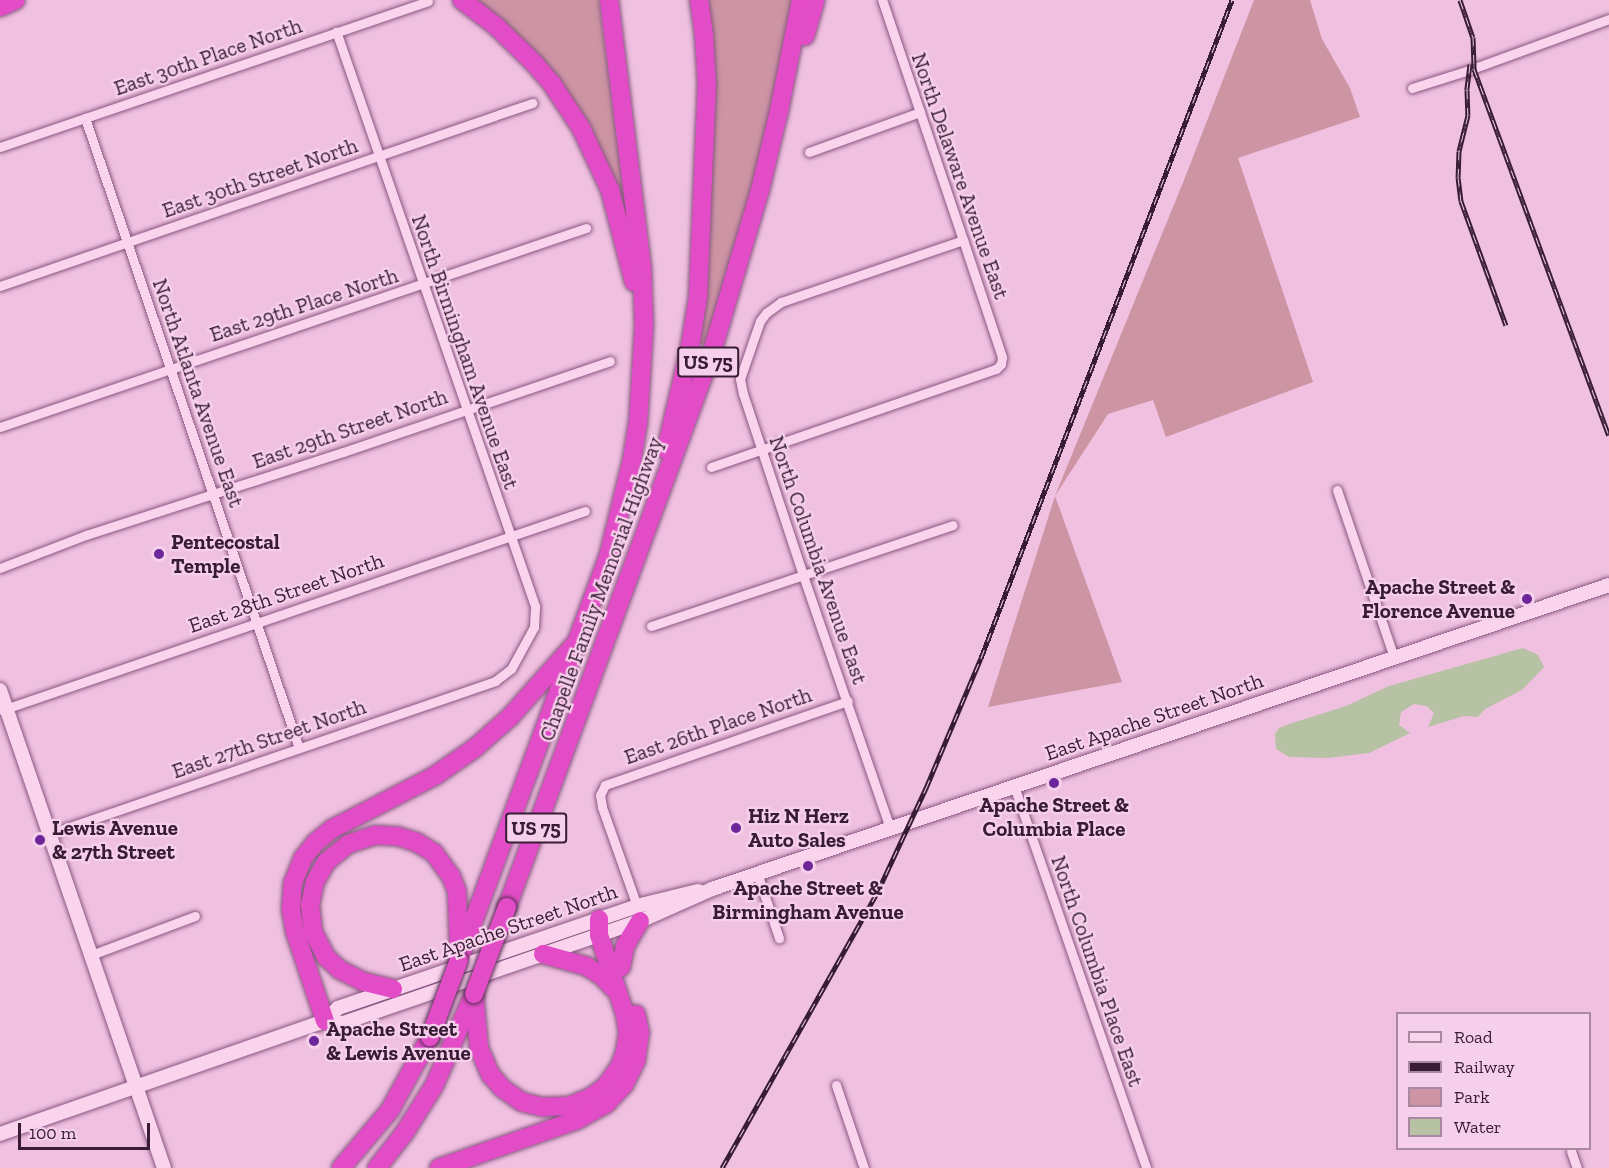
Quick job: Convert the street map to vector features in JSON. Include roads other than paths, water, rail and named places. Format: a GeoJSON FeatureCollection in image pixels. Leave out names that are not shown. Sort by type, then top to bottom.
{"type":"FeatureCollection","features":[{"type":"Feature","properties":{"kind":"highway"},"geometry":{"type":"LineString","coordinates":[[0,7],[16,0]]}},
{"type":"Feature","properties":{"kind":"highway"},"geometry":{"type":"LineString","coordinates":[[462,0],[496,26],[534,63],[552,84],[581,128],[602,169],[617,211],[644,325]]}},
{"type":"Feature","properties":{"kind":"highway","name":"Chapelle Family Memorial Highway"},"geometry":{"type":"LineString","coordinates":[[341,1168],[390,1110],[430,1037],[459,960],[467,921],[578,640],[609,554],[626,494],[638,424],[644,325],[640,247],[609,0]]}},
{"type":"Feature","properties":{"kind":"highway"},"geometry":{"type":"LineString","coordinates":[[616,0],[617,66]]}},
{"type":"Feature","properties":{"kind":"highway"},"geometry":{"type":"LineString","coordinates":[[646,531],[690,347],[698,297],[707,86],[699,0]]}},
{"type":"Feature","properties":{"kind":"highway","name":"Chapelle Family Memorial Highway"},"geometry":{"type":"LineString","coordinates":[[377,1168],[405,1132],[469,1025],[474,994],[712,352],[760,190],[779,111],[801,0]]}},
{"type":"Feature","properties":{"kind":"highway"},"geometry":{"type":"LineString","coordinates":[[760,190],[815,0]]}},
{"type":"Feature","properties":{"kind":"highway"},"geometry":{"type":"LineString","coordinates":[[325,1021],[295,932],[291,909],[293,883],[303,858],[316,842],[332,829],[436,775],[475,748],[510,717],[578,640]]}},
{"type":"Feature","properties":{"kind":"highway"},"geometry":{"type":"LineString","coordinates":[[393,989],[347,975],[332,964],[317,941],[311,922],[310,898],[318,876],[332,856],[348,844],[375,836],[397,836],[416,842],[434,853],[451,876],[467,921]]}},
{"type":"Feature","properties":{"kind":"highway"},"geometry":{"type":"LineString","coordinates":[[621,967],[625,946],[638,913]]}},
{"type":"Feature","properties":{"kind":"highway"},"geometry":{"type":"LineString","coordinates":[[439,1168],[589,1115],[619,1092],[633,1068],[640,1033],[621,967],[602,929]]}},
{"type":"Feature","properties":{"kind":"highway"},"geometry":{"type":"LineString","coordinates":[[469,1025],[485,1065],[502,1088],[534,1106],[556,1108],[569,1106],[584,1101],[605,1087],[622,1061],[628,1033],[602,929]]}},
{"type":"Feature","properties":{"kind":"highway"},"geometry":{"type":"LineString","coordinates":[[543,954],[586,966],[602,976],[618,993]]}},
{"type":"Feature","properties":{"kind":"main road","name":"East Apache Street North"},"geometry":{"type":"LineString","coordinates":[[0,1134],[325,1021],[343,1023],[543,954],[638,913],[1609,585]]}},
{"type":"Feature","properties":{"kind":"main road"},"geometry":{"type":"LineString","coordinates":[[0,690],[3,709],[92,955],[164,1168]]}},
{"type":"Feature","properties":{"kind":"main road","name":"East Apache Street North"},"geometry":{"type":"LineString","coordinates":[[325,1021],[338,1008],[393,989],[602,929]]}},
{"type":"Feature","properties":{"kind":"street","name":"North Delaware Avenue East"},"geometry":{"type":"LineString","coordinates":[[761,449],[996,369],[1001,364],[1002,357],[882,0]]}},
{"type":"Feature","properties":{"kind":"street","name":"East 30th Place North"},"geometry":{"type":"LineString","coordinates":[[0,147],[428,1]]}},
{"type":"Feature","properties":{"kind":"street"},"geometry":{"type":"LineString","coordinates":[[1412,88],[1609,20]]}},
{"type":"Feature","properties":{"kind":"street","name":"North Birmingham Avenue East"},"geometry":{"type":"LineString","coordinates":[[336,31],[425,283],[465,409],[534,606],[536,617],[534,627],[511,669],[501,678]]}},
{"type":"Feature","properties":{"kind":"street","name":"East 30th Street North"},"geometry":{"type":"LineString","coordinates":[[0,286],[532,104]]}},
{"type":"Feature","properties":{"kind":"street"},"geometry":{"type":"LineString","coordinates":[[809,152],[920,112]]}},
{"type":"Feature","properties":{"kind":"street","name":"North Atlanta Avenue East"},"geometry":{"type":"LineString","coordinates":[[85,118],[299,748]]}},
{"type":"Feature","properties":{"kind":"street","name":"East 29th Place North"},"geometry":{"type":"LineString","coordinates":[[0,427],[586,228]]}},
{"type":"Feature","properties":{"kind":"street","name":"North Columbia Avenue East"},"geometry":{"type":"LineString","coordinates":[[890,828],[761,449],[743,394],[741,379],[760,321],[781,302],[963,240]]}},
{"type":"Feature","properties":{"kind":"street","name":"East 29th Street North"},"geometry":{"type":"LineString","coordinates":[[0,568],[86,535],[610,361]]}},
{"type":"Feature","properties":{"kind":"street"},"geometry":{"type":"LineString","coordinates":[[711,467],[761,449]]}},
{"type":"Feature","properties":{"kind":"street"},"geometry":{"type":"LineString","coordinates":[[1337,490],[1394,657]]}},
{"type":"Feature","properties":{"kind":"street","name":"East 28th Street North"},"geometry":{"type":"LineString","coordinates":[[3,709],[585,511]]}},
{"type":"Feature","properties":{"kind":"street"},"geometry":{"type":"LineString","coordinates":[[651,626],[953,525]]}},
{"type":"Feature","properties":{"kind":"street","name":"East 27th Street North"},"geometry":{"type":"LineString","coordinates":[[49,834],[501,678]]}},
{"type":"Feature","properties":{"kind":"street","name":"East 26th Place North"},"geometry":{"type":"LineString","coordinates":[[638,913],[602,807],[600,795],[602,789],[620,778],[848,701]]}},
{"type":"Feature","properties":{"kind":"street","name":"North Columbia Place East"},"geometry":{"type":"LineString","coordinates":[[1014,786],[1146,1168]]}},
{"type":"Feature","properties":{"kind":"street"},"geometry":{"type":"LineString","coordinates":[[757,873],[779,938]]}},
{"type":"Feature","properties":{"kind":"street"},"geometry":{"type":"LineString","coordinates":[[92,955],[195,916]]}},
{"type":"Feature","properties":{"kind":"street"},"geometry":{"type":"LineString","coordinates":[[836,1085],[864,1168]]}},
{"type":"Feature","properties":{"kind":"street"},"geometry":{"type":"LineString","coordinates":[[1571,1151],[1577,1168]]}},
{"type":"Feature","properties":{"kind":"water"},"geometry":{"type":"Polygon","coordinates":[[[1523,648],[1538,655],[1544,667],[1522,690],[1485,709],[1478,717],[1464,716],[1428,727],[1434,713],[1427,706],[1414,704],[1401,712],[1399,725],[1410,733],[1369,753],[1328,758],[1289,757],[1276,749],[1275,734],[1279,728],[1346,706],[1389,686],[1523,648]]]}},
{"type":"Feature","properties":{"kind":"railway"},"geometry":{"type":"LineString","coordinates":[[722,1168],[878,891],[926,788],[981,658],[1232,0]]}},
{"type":"Feature","properties":{"kind":"railway"},"geometry":{"type":"LineString","coordinates":[[1460,0],[1473,37],[1474,69],[1609,435]]}},
{"type":"Feature","properties":{"kind":"railway"},"geometry":{"type":"LineString","coordinates":[[1470,64],[1467,90],[1468,115],[1459,151],[1458,177],[1461,201],[1506,325]]}},
{"type":"Feature","properties":{"kind":"place","name":"Pentecostal Temple"},"geometry":{"type":"Point","coordinates":[159,554]}},
{"type":"Feature","properties":{"kind":"place","name":"Apache Street & Florence Avenue"},"geometry":{"type":"Point","coordinates":[1527,599]}},
{"type":"Feature","properties":{"kind":"place","name":"Apache Street & Columbia Place"},"geometry":{"type":"Point","coordinates":[1054,783]}},
{"type":"Feature","properties":{"kind":"place","name":"Hiz N Herz Auto Sales"},"geometry":{"type":"Point","coordinates":[736,828]}},
{"type":"Feature","properties":{"kind":"place","name":"Lewis Avenue & 27th Street"},"geometry":{"type":"Point","coordinates":[40,840]}},
{"type":"Feature","properties":{"kind":"place","name":"Apache Street & Birmingham Avenue"},"geometry":{"type":"Point","coordinates":[808,866]}},
{"type":"Feature","properties":{"kind":"place","name":"Apache Street & Lewis Avenue"},"geometry":{"type":"Point","coordinates":[314,1041]}}]}
